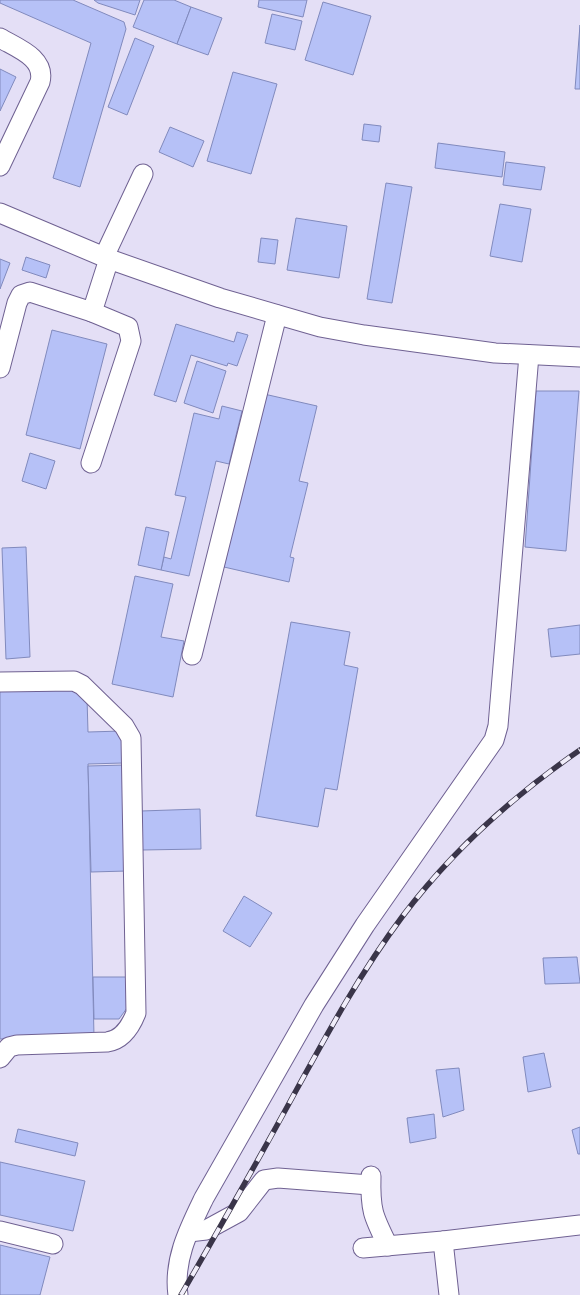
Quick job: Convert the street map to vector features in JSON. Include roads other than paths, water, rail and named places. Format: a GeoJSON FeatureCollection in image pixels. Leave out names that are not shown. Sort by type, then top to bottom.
{"type":"FeatureCollection","features":[{"type":"Feature","properties":{"kind":"street"},"geometry":{"type":"LineString","coordinates":[[0,38],[36,60],[42,71],[40,82],[0,166]]}},
{"type":"Feature","properties":{"kind":"street"},"geometry":{"type":"LineString","coordinates":[[92,312],[107,258],[143,174]]}},
{"type":"Feature","properties":{"kind":"street"},"geometry":{"type":"LineString","coordinates":[[0,213],[107,258],[220,298],[320,327],[485,352],[580,357]]}},
{"type":"Feature","properties":{"kind":"street"},"geometry":{"type":"LineString","coordinates":[[0,368],[17,304],[21,295],[30,292],[92,312],[128,327],[130,341],[91,463]]}},
{"type":"Feature","properties":{"kind":"street"},"geometry":{"type":"LineString","coordinates":[[192,655],[277,315]]}},
{"type":"Feature","properties":{"kind":"street"},"geometry":{"type":"LineString","coordinates":[[178,1295],[176,1282],[178,1262],[204,1198],[314,1004],[365,925],[494,740],[498,726],[529,355]]}},
{"type":"Feature","properties":{"kind":"street"},"geometry":{"type":"LineString","coordinates":[[0,682],[74,681],[82,685],[129,732],[131,738],[136,1013],[122,1036],[116,1041],[17,1045],[9,1047],[0,1058]]}},
{"type":"Feature","properties":{"kind":"street"},"geometry":{"type":"LineString","coordinates":[[189,1232],[206,1230],[239,1212],[264,1180],[278,1178],[371,1181],[371,1209],[388,1246]]}},
{"type":"Feature","properties":{"kind":"street"},"geometry":{"type":"LineString","coordinates":[[363,1248],[443,1242],[580,1225]]}},
{"type":"Feature","properties":{"kind":"street"},"geometry":{"type":"LineString","coordinates":[[0,1231],[53,1244]]}},
{"type":"Feature","properties":{"kind":"street"},"geometry":{"type":"LineString","coordinates":[[443,1242],[449,1295]]}},
{"type":"Feature","properties":{"kind":"railway"},"geometry":{"type":"LineString","coordinates":[[181,1295],[344,1005],[402,917],[441,870],[484,826],[531,786],[580,750]]}}]}
